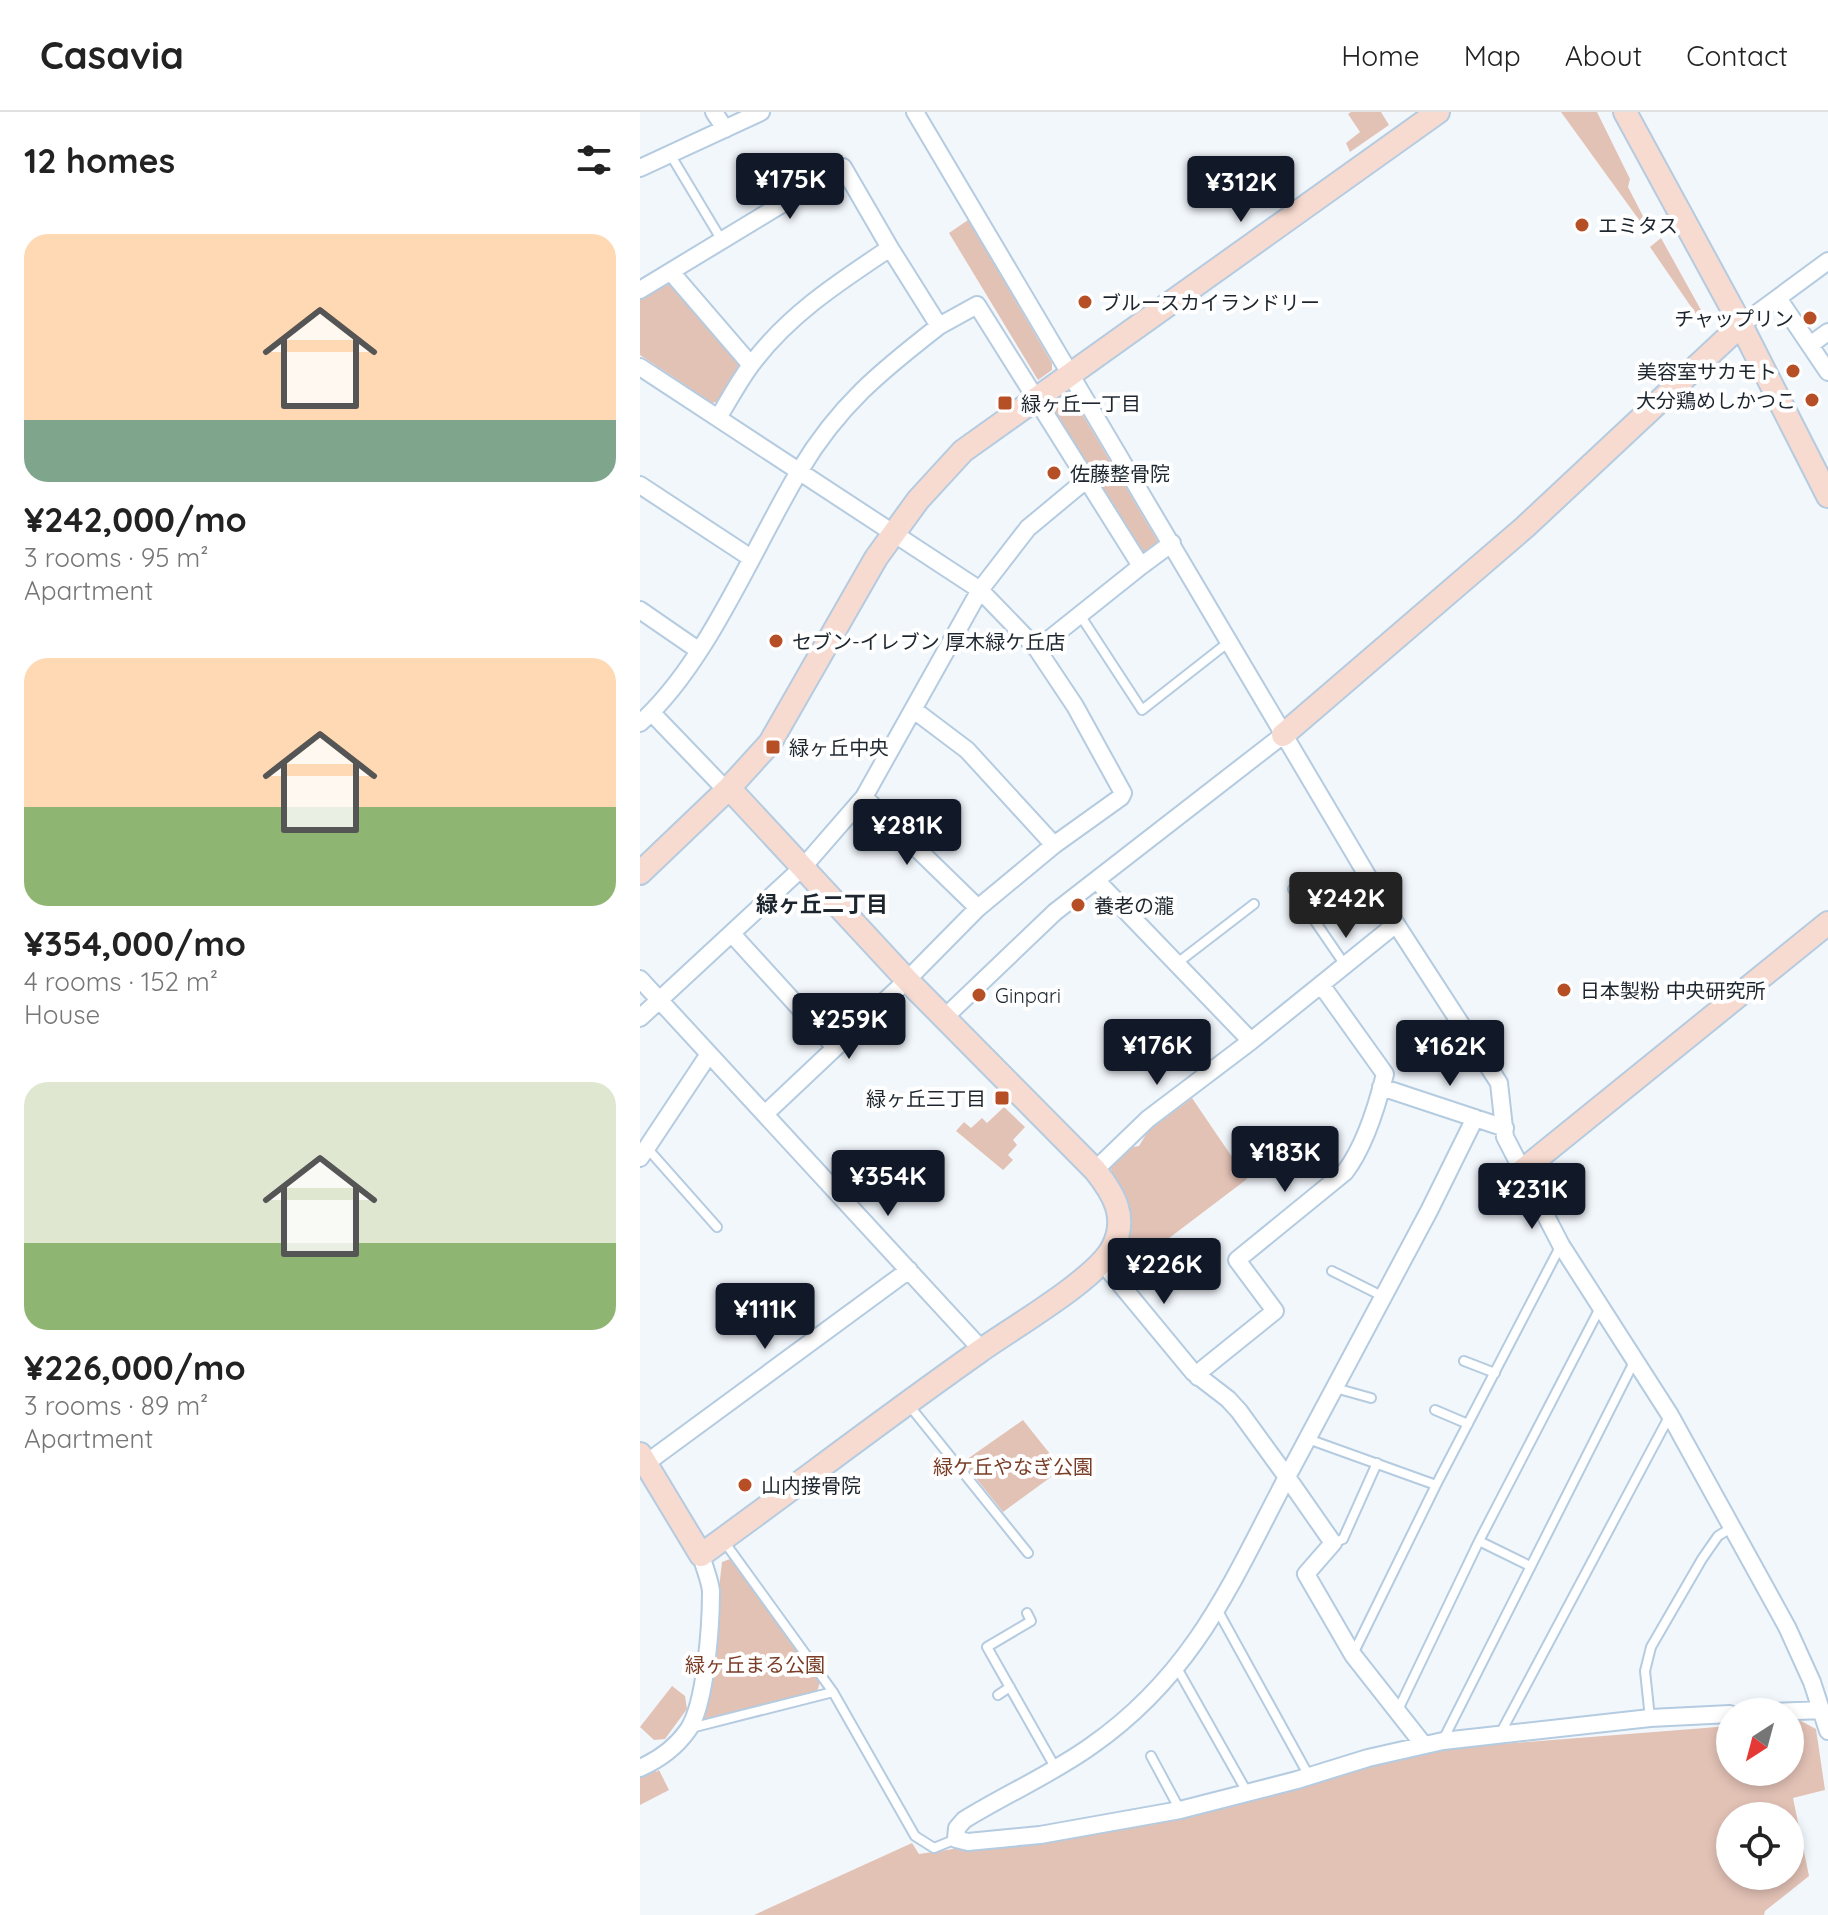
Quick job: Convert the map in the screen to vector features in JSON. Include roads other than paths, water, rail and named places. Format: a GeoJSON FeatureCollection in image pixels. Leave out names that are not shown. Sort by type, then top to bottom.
{"type":"FeatureCollection","features":[{"type":"Feature","properties":{"kind":"street"},"geometry":{"type":"LineString","coordinates":[[714,112],[725,129]]}},
{"type":"Feature","properties":{"kind":"street"},"geometry":{"type":"LineString","coordinates":[[640,168],[761,112]]}},
{"type":"Feature","properties":{"kind":"street"},"geometry":{"type":"LineString","coordinates":[[915,112],[1396,924],[1499,1083],[1505,1137],[1561,1245],[1670,1415],[1787,1627],[1828,1731]]}},
{"type":"Feature","properties":{"kind":"street"},"geometry":{"type":"LineString","coordinates":[[640,873],[770,743],[858,586],[943,470],[963,451],[1438,112]]}},
{"type":"Feature","properties":{"kind":"street"},"geometry":{"type":"LineString","coordinates":[[1625,112],[1741,325],[1828,496]]}},
{"type":"Feature","properties":{"kind":"street"},"geometry":{"type":"LineString","coordinates":[[640,290],[843,167],[939,326]]}},
{"type":"Feature","properties":{"kind":"street"},"geometry":{"type":"LineString","coordinates":[[718,418],[751,365],[775,336],[806,307],[890,248]]}},
{"type":"Feature","properties":{"kind":"street"},"geometry":{"type":"LineString","coordinates":[[944,1018],[1055,912],[1283,735],[1525,527],[1741,325],[1828,261]]}},
{"type":"Feature","properties":{"kind":"street"},"geometry":{"type":"LineString","coordinates":[[671,272],[751,365]]}},
{"type":"Feature","properties":{"kind":"street"},"geometry":{"type":"LineString","coordinates":[[1778,298],[1828,372]]}},
{"type":"Feature","properties":{"kind":"street"},"geometry":{"type":"LineString","coordinates":[[701,1555],[1071,1288],[1102,1262],[1112,1249],[1120,1221],[1118,1206],[1110,1189],[1095,1170],[907,980],[804,866],[727,789],[646,718],[698,650],[799,471],[847,404],[880,372],[939,326],[977,305],[1141,566]]}},
{"type":"Feature","properties":{"kind":"street"},"geometry":{"type":"LineString","coordinates":[[1810,345],[1828,332]]}},
{"type":"Feature","properties":{"kind":"street"},"geometry":{"type":"LineString","coordinates":[[640,367],[980,590],[1037,649],[1075,706],[1123,793],[978,908],[765,1114]]}},
{"type":"Feature","properties":{"kind":"street"},"geometry":{"type":"LineString","coordinates":[[640,1018],[804,866],[864,797],[980,590],[1028,528],[1087,479]]}},
{"type":"Feature","properties":{"kind":"street"},"geometry":{"type":"LineString","coordinates":[[640,485],[751,558]]}},
{"type":"Feature","properties":{"kind":"street"},"geometry":{"type":"LineString","coordinates":[[1037,649],[1172,543]]}},
{"type":"Feature","properties":{"kind":"street"},"geometry":{"type":"LineString","coordinates":[[640,610],[698,650]]}},
{"type":"Feature","properties":{"kind":"street"},"geometry":{"type":"LineString","coordinates":[[914,710],[967,750],[1054,845]]}},
{"type":"Feature","properties":{"kind":"street"},"geometry":{"type":"LineString","coordinates":[[864,797],[978,908]]}},
{"type":"Feature","properties":{"kind":"street"},"geometry":{"type":"LineString","coordinates":[[1097,881],[1251,1041]]}},
{"type":"Feature","properties":{"kind":"street"},"geometry":{"type":"LineString","coordinates":[[1523,1170],[1828,923]]}},
{"type":"Feature","properties":{"kind":"street"},"geometry":{"type":"LineString","coordinates":[[1095,1170],[1148,1119],[1322,986],[1396,924]]}},
{"type":"Feature","properties":{"kind":"street"},"geometry":{"type":"LineString","coordinates":[[732,934],[835,1047]]}},
{"type":"Feature","properties":{"kind":"street"},"geometry":{"type":"LineString","coordinates":[[640,979],[982,1350]]}},
{"type":"Feature","properties":{"kind":"street"},"geometry":{"type":"LineString","coordinates":[[1198,1377],[1203,1369],[1275,1311],[1237,1260],[1345,1172],[1354,1160],[1381,1087],[1385,1074],[1322,986]]}},
{"type":"Feature","properties":{"kind":"street"},"geometry":{"type":"LineString","coordinates":[[643,1153],[709,1054]]}},
{"type":"Feature","properties":{"kind":"street"},"geometry":{"type":"LineString","coordinates":[[1381,1087],[1505,1128]]}},
{"type":"Feature","properties":{"kind":"street"},"geometry":{"type":"LineString","coordinates":[[1475,1118],[1218,1611],[1177,1668],[1136,1711],[1090,1747],[964,1820],[957,1828],[956,1839],[968,1842],[1040,1835],[1180,1810],[1423,1744],[1650,1718],[1716,1715]]}},
{"type":"Feature","properties":{"kind":"street"},"geometry":{"type":"LineString","coordinates":[[1102,1262],[1198,1377],[1239,1411],[1333,1543],[1306,1574],[1353,1655],[1423,1744]]}},
{"type":"Feature","properties":{"kind":"street"},"geometry":{"type":"LineString","coordinates":[[640,1768],[655,1761],[690,1728],[704,1681],[711,1588],[701,1555],[643,1459],[909,1270]]}},
{"type":"Feature","properties":{"kind":"street"},"geometry":{"type":"LineString","coordinates":[[1804,1711],[1822,1710]]}},
{"type":"Feature","properties":{"kind":"lane"},"geometry":{"type":"LineString","coordinates":[[670,154],[721,239]]}},
{"type":"Feature","properties":{"kind":"lane"},"geometry":{"type":"LineString","coordinates":[[1080,615],[1142,710],[1230,641]]}},
{"type":"Feature","properties":{"kind":"lane"},"geometry":{"type":"LineString","coordinates":[[1293,889],[1346,966]]}},
{"type":"Feature","properties":{"kind":"lane"},"geometry":{"type":"LineString","coordinates":[[1301,901],[1311,894]]}},
{"type":"Feature","properties":{"kind":"lane"},"geometry":{"type":"LineString","coordinates":[[1176,964],[1254,904]]}},
{"type":"Feature","properties":{"kind":"lane"},"geometry":{"type":"LineString","coordinates":[[643,1153],[712,1213],[717,1227]]}},
{"type":"Feature","properties":{"kind":"lane"},"geometry":{"type":"LineString","coordinates":[[1353,1655],[1436,1485],[1561,1245]]}},
{"type":"Feature","properties":{"kind":"lane"},"geometry":{"type":"LineString","coordinates":[[1332,1271],[1384,1297]]}},
{"type":"Feature","properties":{"kind":"lane"},"geometry":{"type":"LineString","coordinates":[[1397,1712],[1479,1541],[1601,1306]]}},
{"type":"Feature","properties":{"kind":"lane"},"geometry":{"type":"LineString","coordinates":[[1464,1361],[1495,1373]]}},
{"type":"Feature","properties":{"kind":"lane"},"geometry":{"type":"LineString","coordinates":[[1443,1741],[1634,1362]]}},
{"type":"Feature","properties":{"kind":"lane"},"geometry":{"type":"LineString","coordinates":[[1335,1388],[1371,1398]]}},
{"type":"Feature","properties":{"kind":"lane"},"geometry":{"type":"LineString","coordinates":[[908,1404],[1028,1553]]}},
{"type":"Feature","properties":{"kind":"lane"},"geometry":{"type":"LineString","coordinates":[[1435,1410],[1468,1424]]}},
{"type":"Feature","properties":{"kind":"lane"},"geometry":{"type":"LineString","coordinates":[[1500,1734],[1670,1415]]}},
{"type":"Feature","properties":{"kind":"lane"},"geometry":{"type":"LineString","coordinates":[[1308,1439],[1436,1485]]}},
{"type":"Feature","properties":{"kind":"lane"},"geometry":{"type":"LineString","coordinates":[[1333,1543],[1343,1539],[1377,1463]]}},
{"type":"Feature","properties":{"kind":"lane"},"geometry":{"type":"LineString","coordinates":[[1650,1718],[1645,1671],[1651,1647],[1702,1559],[1718,1536],[1731,1528]]}},
{"type":"Feature","properties":{"kind":"lane"},"geometry":{"type":"LineString","coordinates":[[723,1540],[833,1692],[915,1836],[934,1848],[956,1839]]}},
{"type":"Feature","properties":{"kind":"lane"},"geometry":{"type":"LineString","coordinates":[[1479,1541],[1530,1566]]}},
{"type":"Feature","properties":{"kind":"lane"},"geometry":{"type":"LineString","coordinates":[[1218,1611],[1309,1776]]}},
{"type":"Feature","properties":{"kind":"lane"},"geometry":{"type":"LineString","coordinates":[[987,1647],[1029,1617],[1037,1631]]}},
{"type":"Feature","properties":{"kind":"lane"},"geometry":{"type":"LineString","coordinates":[[982,1638],[1055,1767]]}},
{"type":"Feature","properties":{"kind":"lane"},"geometry":{"type":"LineString","coordinates":[[1177,1668],[1248,1793]]}},
{"type":"Feature","properties":{"kind":"lane"},"geometry":{"type":"LineString","coordinates":[[998,1695],[1010,1687]]}},
{"type":"Feature","properties":{"kind":"lane"},"geometry":{"type":"LineString","coordinates":[[690,1728],[833,1692]]}},
{"type":"Feature","properties":{"kind":"lane"},"geometry":{"type":"LineString","coordinates":[[1151,1756],[1180,1810]]}},
{"type":"Feature","properties":{"kind":"place","name":"エミタス"},"geometry":{"type":"Point","coordinates":[1582,225]}},
{"type":"Feature","properties":{"kind":"place","name":"ブルースカイランドリー"},"geometry":{"type":"Point","coordinates":[1085,302]}},
{"type":"Feature","properties":{"kind":"place","name":"チャップリン"},"geometry":{"type":"Point","coordinates":[1810,318]}},
{"type":"Feature","properties":{"kind":"place","name":"美容室サカモト"},"geometry":{"type":"Point","coordinates":[1793,371]}},
{"type":"Feature","properties":{"kind":"place","name":"大分鶏めしかつこ"},"geometry":{"type":"Point","coordinates":[1812,400]}},
{"type":"Feature","properties":{"kind":"place","name":"緑ヶ丘一丁目"},"geometry":{"type":"Point","coordinates":[1005,403]}},
{"type":"Feature","properties":{"kind":"place","name":"佐藤整骨院"},"geometry":{"type":"Point","coordinates":[1054,473]}},
{"type":"Feature","properties":{"kind":"place","name":"セブン-イレブン 厚木緑ケ丘店"},"geometry":{"type":"Point","coordinates":[776,641]}},
{"type":"Feature","properties":{"kind":"place","name":"緑ヶ丘中央"},"geometry":{"type":"Point","coordinates":[773,747]}},
{"type":"Feature","properties":{"kind":"place","name":"養老の瀧"},"geometry":{"type":"Point","coordinates":[1078,905]}},
{"type":"Feature","properties":{"kind":"place","name":"日本製粉 中央研究所"},"geometry":{"type":"Point","coordinates":[1564,990]}},
{"type":"Feature","properties":{"kind":"place","name":"Ginpari"},"geometry":{"type":"Point","coordinates":[979,995]}},
{"type":"Feature","properties":{"kind":"place","name":"緑ヶ丘三丁目"},"geometry":{"type":"Point","coordinates":[1002,1098]}},
{"type":"Feature","properties":{"kind":"place","name":"山内接骨院"},"geometry":{"type":"Point","coordinates":[745,1485]}},
{"type":"Feature","properties":{"kind":"district","name":"緑ヶ丘二丁目"},"geometry":{"type":"Point","coordinates":[822,904]}},
{"type":"Feature","properties":{"kind":"park label","name":"緑ケ丘やなぎ公園"},"geometry":{"type":"Point","coordinates":[1013,1466]}},
{"type":"Feature","properties":{"kind":"park label","name":"緑ヶ丘まる公園"},"geometry":{"type":"Point","coordinates":[755,1664]}}]}
